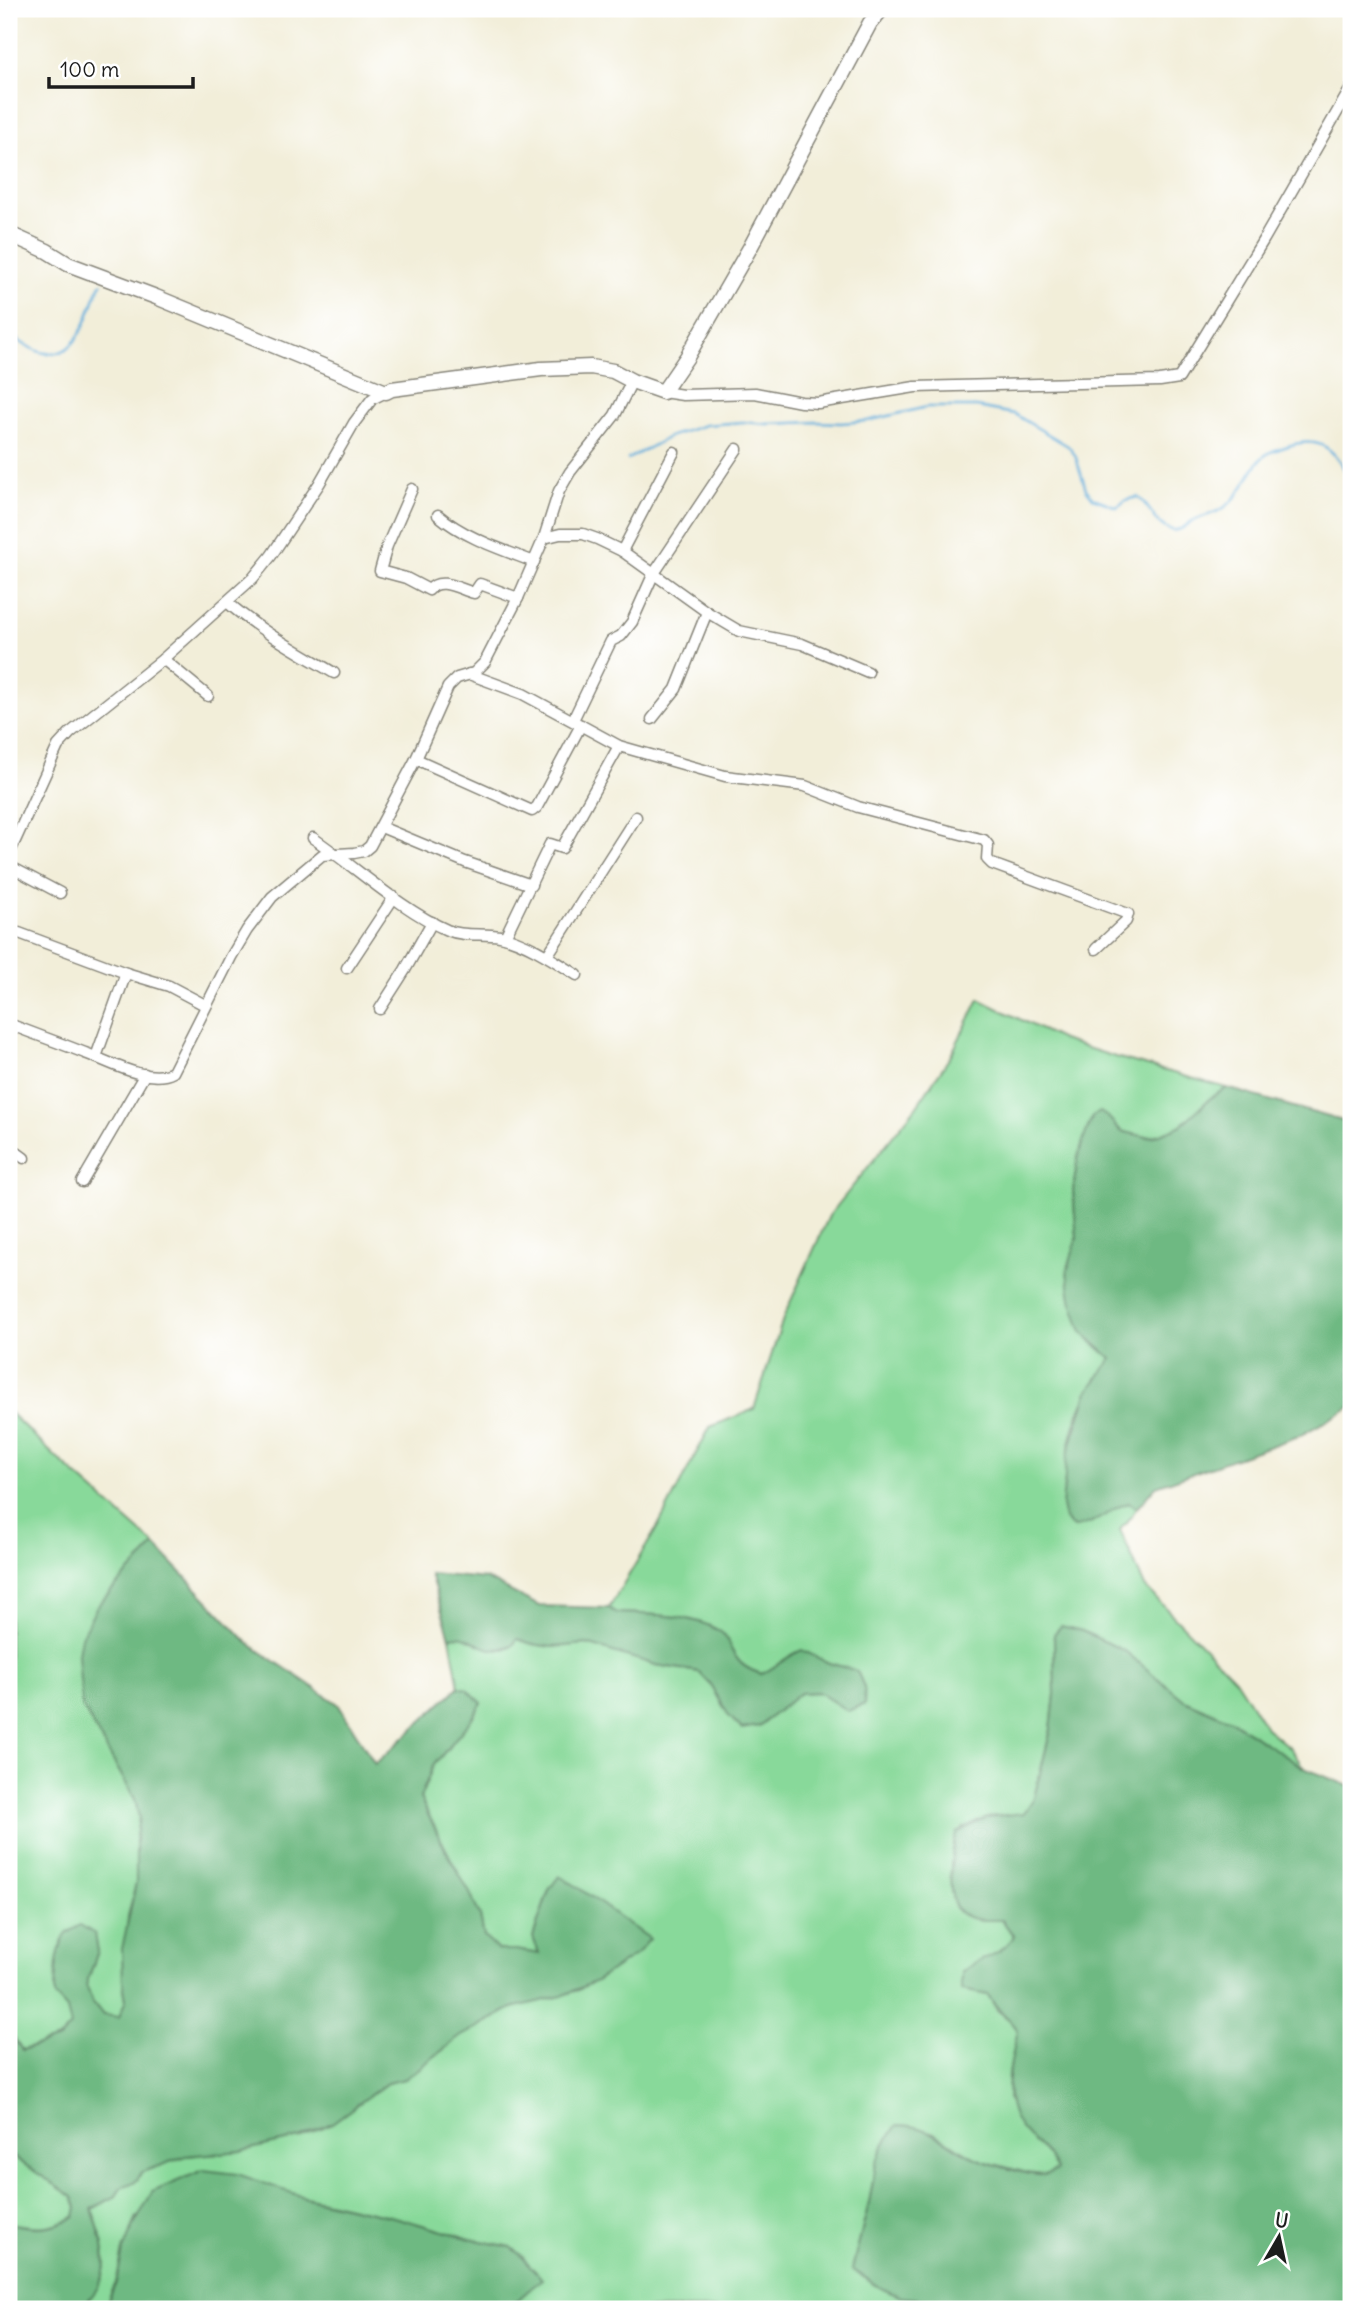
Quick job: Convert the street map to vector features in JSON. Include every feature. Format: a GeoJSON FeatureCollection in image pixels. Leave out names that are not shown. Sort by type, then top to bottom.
{"type":"FeatureCollection","features":[{"type":"Feature","properties":{"kind":"street"},"geometry":{"type":"LineString","coordinates":[[663,392],[687,357],[751,246],[870,23],[881,9]]}},
{"type":"Feature","properties":{"kind":"street"},"geometry":{"type":"LineString","coordinates":[[9,854],[58,746],[70,733],[163,659],[253,578],[319,484],[354,423],[372,399],[392,389],[541,369],[578,367],[613,371],[663,392],[683,395],[755,393],[801,402],[818,402],[915,387],[1160,381],[1179,378],[1264,239],[1351,88]]}},
{"type":"Feature","properties":{"kind":"street"},"geometry":{"type":"LineString","coordinates":[[9,234],[68,264],[156,297],[386,392]]}},
{"type":"Feature","properties":{"kind":"street"},"geometry":{"type":"LineString","coordinates":[[9,1024],[121,1069],[163,1076],[173,1072],[205,1005],[247,930],[272,897],[318,857],[364,851],[370,846],[416,759],[448,687],[457,678],[481,668],[485,662],[534,562],[559,491],[615,415],[632,381]]}},
{"type":"Feature","properties":{"kind":"street"},"geometry":{"type":"LineString","coordinates":[[416,759],[525,813],[535,810],[577,723],[611,641],[621,636],[632,622],[653,575],[737,449]]}},
{"type":"Feature","properties":{"kind":"street"},"geometry":{"type":"LineString","coordinates":[[622,551],[674,452]]}},
{"type":"Feature","properties":{"kind":"street"},"geometry":{"type":"LineString","coordinates":[[412,489],[387,546],[380,571],[405,578],[429,590],[434,584],[442,582],[474,593],[480,584],[518,598]]}},
{"type":"Feature","properties":{"kind":"street"},"geometry":{"type":"LineString","coordinates":[[438,515],[472,537],[534,562]]}},
{"type":"Feature","properties":{"kind":"street"},"geometry":{"type":"LineString","coordinates":[[544,538],[560,534],[583,534],[622,551],[707,612],[739,631],[802,644],[868,672]]}},
{"type":"Feature","properties":{"kind":"street"},"geometry":{"type":"LineString","coordinates":[[227,602],[258,628],[334,673]]}},
{"type":"Feature","properties":{"kind":"street"},"geometry":{"type":"LineString","coordinates":[[652,719],[676,690],[707,612]]}},
{"type":"Feature","properties":{"kind":"street"},"geometry":{"type":"LineString","coordinates":[[163,659],[208,696]]}},
{"type":"Feature","properties":{"kind":"street"},"geometry":{"type":"LineString","coordinates":[[469,674],[523,694],[619,746],[725,776],[805,786],[858,807],[984,840],[988,845],[986,859],[992,864],[1128,914],[1126,921],[1097,948]]}},
{"type":"Feature","properties":{"kind":"street"},"geometry":{"type":"LineString","coordinates":[[505,937],[550,844],[562,848],[619,746]]}},
{"type":"Feature","properties":{"kind":"street"},"geometry":{"type":"LineString","coordinates":[[547,956],[636,817]]}},
{"type":"Feature","properties":{"kind":"street"},"geometry":{"type":"LineString","coordinates":[[381,827],[465,862],[531,885]]}},
{"type":"Feature","properties":{"kind":"street"},"geometry":{"type":"LineString","coordinates":[[313,838],[432,922],[457,934],[505,937],[547,956],[577,975]]}},
{"type":"Feature","properties":{"kind":"street"},"geometry":{"type":"LineString","coordinates":[[9,866],[60,893]]}},
{"type":"Feature","properties":{"kind":"street"},"geometry":{"type":"LineString","coordinates":[[347,968],[394,897]]}},
{"type":"Feature","properties":{"kind":"street"},"geometry":{"type":"LineString","coordinates":[[380,1009],[432,922]]}},
{"type":"Feature","properties":{"kind":"street"},"geometry":{"type":"LineString","coordinates":[[19,933],[169,986],[205,1005]]}},
{"type":"Feature","properties":{"kind":"street"},"geometry":{"type":"LineString","coordinates":[[96,1057],[126,973]]}},
{"type":"Feature","properties":{"kind":"street"},"geometry":{"type":"LineString","coordinates":[[82,1182],[145,1074]]}},
{"type":"Feature","properties":{"kind":"street"},"geometry":{"type":"LineString","coordinates":[[9,1147],[24,1158]]}},
{"type":"Feature","properties":{"kind":"green space"},"geometry":{"type":"Polygon","coordinates":[[[979,999],[1062,1040],[1227,1088],[1208,1100],[1184,1123],[1165,1133],[1134,1135],[1116,1126],[1109,1118],[1078,1156],[1073,1191],[1077,1238],[1067,1272],[1076,1314],[1091,1341],[1112,1359],[1093,1385],[1078,1414],[1066,1478],[1104,1516],[1114,1507],[1129,1503],[1137,1508],[1120,1530],[1145,1587],[1235,1679],[1266,1728],[1290,1748],[1304,1768],[1230,1720],[1184,1700],[1125,1651],[1082,1631],[1061,1626],[1054,1634],[1055,1694],[1051,1729],[1034,1798],[1024,1813],[963,1828],[957,1833],[951,1884],[954,1904],[958,1911],[973,1918],[1002,1920],[1014,1937],[1003,1950],[961,1981],[962,1990],[988,1995],[997,2010],[1011,2021],[1018,2031],[1009,2073],[1008,2099],[1023,2131],[1049,2154],[1058,2170],[1045,2175],[1028,2173],[979,2160],[932,2132],[876,2164],[852,2269],[882,2289],[911,2298],[936,2301],[944,2309],[507,2309],[541,2279],[511,2247],[284,2192],[137,2217],[123,2251],[116,2283],[104,2309],[81,2309],[99,2285],[105,2264],[103,2245],[92,2209],[116,2196],[121,2188],[137,2180],[142,2172],[186,2156],[241,2151],[299,2138],[332,2123],[387,2083],[405,2079],[461,2036],[512,2008],[579,1990],[649,1939],[573,1884],[559,1877],[549,1890],[533,1937],[539,1954],[516,1950],[498,1951],[484,1937],[480,1916],[420,1798],[433,1766],[470,1721],[468,1690],[459,1687],[450,1637],[459,1635],[498,1650],[511,1645],[516,1638],[552,1647],[587,1644],[656,1665],[699,1672],[711,1685],[729,1716],[786,1704],[799,1693],[818,1692],[848,1711],[865,1704],[864,1687],[857,1671],[801,1651],[762,1674],[743,1665],[733,1653],[725,1636],[711,1627],[670,1616],[616,1613],[609,1608],[657,1528],[710,1427],[754,1409],[784,1316],[829,1216],[916,1107],[950,1057],[979,999]]]}},
{"type":"Feature","properties":{"kind":"green space"},"geometry":{"type":"Polygon","coordinates":[[[1227,1088],[1346,1122],[1351,1126],[1351,1407],[1299,1436],[1156,1486],[1137,1508],[1129,1503],[1125,1504],[1095,1521],[1073,1528],[1065,1520],[1062,1506],[1067,1456],[1088,1391],[1112,1359],[1082,1332],[1071,1299],[1067,1272],[1077,1238],[1073,1191],[1078,1156],[1089,1124],[1093,1116],[1100,1112],[1121,1131],[1147,1137],[1155,1136],[1180,1126],[1214,1095],[1227,1088]]]}},
{"type":"Feature","properties":{"kind":"green space"},"geometry":{"type":"Polygon","coordinates":[[[9,1412],[155,1545],[97,1606],[81,1637],[82,1706],[135,1799],[139,1818],[136,1837],[136,1883],[128,1916],[123,1983],[126,2000],[119,2017],[103,2015],[92,2001],[86,1985],[98,1951],[58,1959],[55,1995],[67,2009],[72,2026],[59,2039],[22,2050],[13,2036],[9,2018],[9,1412]]]}},
{"type":"Feature","properties":{"kind":"green space"},"geometry":{"type":"Polygon","coordinates":[[[155,1545],[248,1643],[338,1704],[375,1764],[459,1687],[468,1690],[482,1703],[433,1766],[420,1798],[470,1893],[480,1916],[484,1937],[498,1950],[539,1954],[533,1937],[549,1890],[559,1876],[650,1939],[638,1953],[596,1981],[562,1996],[512,2008],[461,2036],[405,2079],[387,2083],[332,2123],[299,2138],[241,2151],[186,2156],[142,2172],[137,2180],[121,2188],[116,2196],[92,2209],[103,2245],[105,2264],[99,2285],[81,2309],[9,2309],[9,2223],[50,2226],[75,2217],[77,2207],[73,2197],[9,2154],[9,2018],[13,2036],[22,2050],[59,2039],[71,2026],[67,2009],[55,1996],[56,1973],[63,1941],[67,1934],[80,1925],[95,1934],[98,1951],[86,1985],[92,2001],[103,2015],[119,2017],[126,2000],[122,1949],[136,1883],[136,1837],[139,1818],[135,1799],[82,1706],[78,1654],[81,1637],[97,1606],[155,1545]]]}},
{"type":"Feature","properties":{"kind":"green space"},"geometry":{"type":"Polygon","coordinates":[[[430,1574],[487,1579],[539,1606],[609,1608],[616,1613],[671,1616],[699,1622],[722,1633],[739,1661],[762,1674],[802,1650],[829,1663],[857,1671],[864,1687],[865,1704],[848,1711],[818,1692],[800,1693],[759,1726],[742,1729],[729,1716],[711,1685],[699,1672],[656,1665],[587,1644],[552,1647],[517,1639],[514,1644],[494,1649],[467,1638],[450,1637],[430,1574]]]}},
{"type":"Feature","properties":{"kind":"green space"},"geometry":{"type":"Polygon","coordinates":[[[1061,1626],[1082,1631],[1125,1651],[1184,1700],[1230,1720],[1304,1768],[1351,1787],[1351,2309],[944,2309],[936,2301],[901,2297],[852,2269],[876,2164],[882,2148],[897,2125],[927,2130],[967,2154],[1004,2168],[1042,2175],[1057,2170],[1046,2153],[1024,2132],[1011,2109],[1010,2070],[1018,2030],[988,1995],[962,1990],[962,1972],[1002,1949],[1014,1936],[1002,1920],[977,1919],[963,1914],[953,1899],[951,1876],[956,1833],[987,1817],[1024,1813],[1034,1798],[1051,1729],[1055,1694],[1054,1634],[1061,1626]]]}},
{"type":"Feature","properties":{"kind":"green space"},"geometry":{"type":"Polygon","coordinates":[[[9,2154],[73,2197],[77,2207],[75,2217],[42,2226],[9,2223],[9,2154]]]}},
{"type":"Feature","properties":{"kind":"green space"},"geometry":{"type":"Polygon","coordinates":[[[203,2170],[238,2174],[303,2197],[511,2247],[542,2279],[507,2309],[104,2309],[116,2283],[130,2233],[152,2192],[203,2170]]]}},
{"type":"Feature","properties":{"kind":"waterway"},"geometry":{"type":"LineString","coordinates":[[21,232],[109,269],[107,272]]}},
{"type":"Feature","properties":{"kind":"waterway"},"geometry":{"type":"LineString","coordinates":[[9,334],[21,343],[44,353],[63,351],[80,334],[102,283]]}},
{"type":"Feature","properties":{"kind":"waterway"},"geometry":{"type":"LineString","coordinates":[[628,459],[671,436],[705,425],[743,422],[841,423],[867,421],[927,407],[977,407],[1014,414],[1068,446],[1075,455],[1086,489],[1093,498],[1117,507],[1126,500],[1138,497],[1162,525],[1172,530],[1180,529],[1225,507],[1236,497],[1263,457],[1298,443],[1318,444],[1333,453],[1351,482]]}}]}
